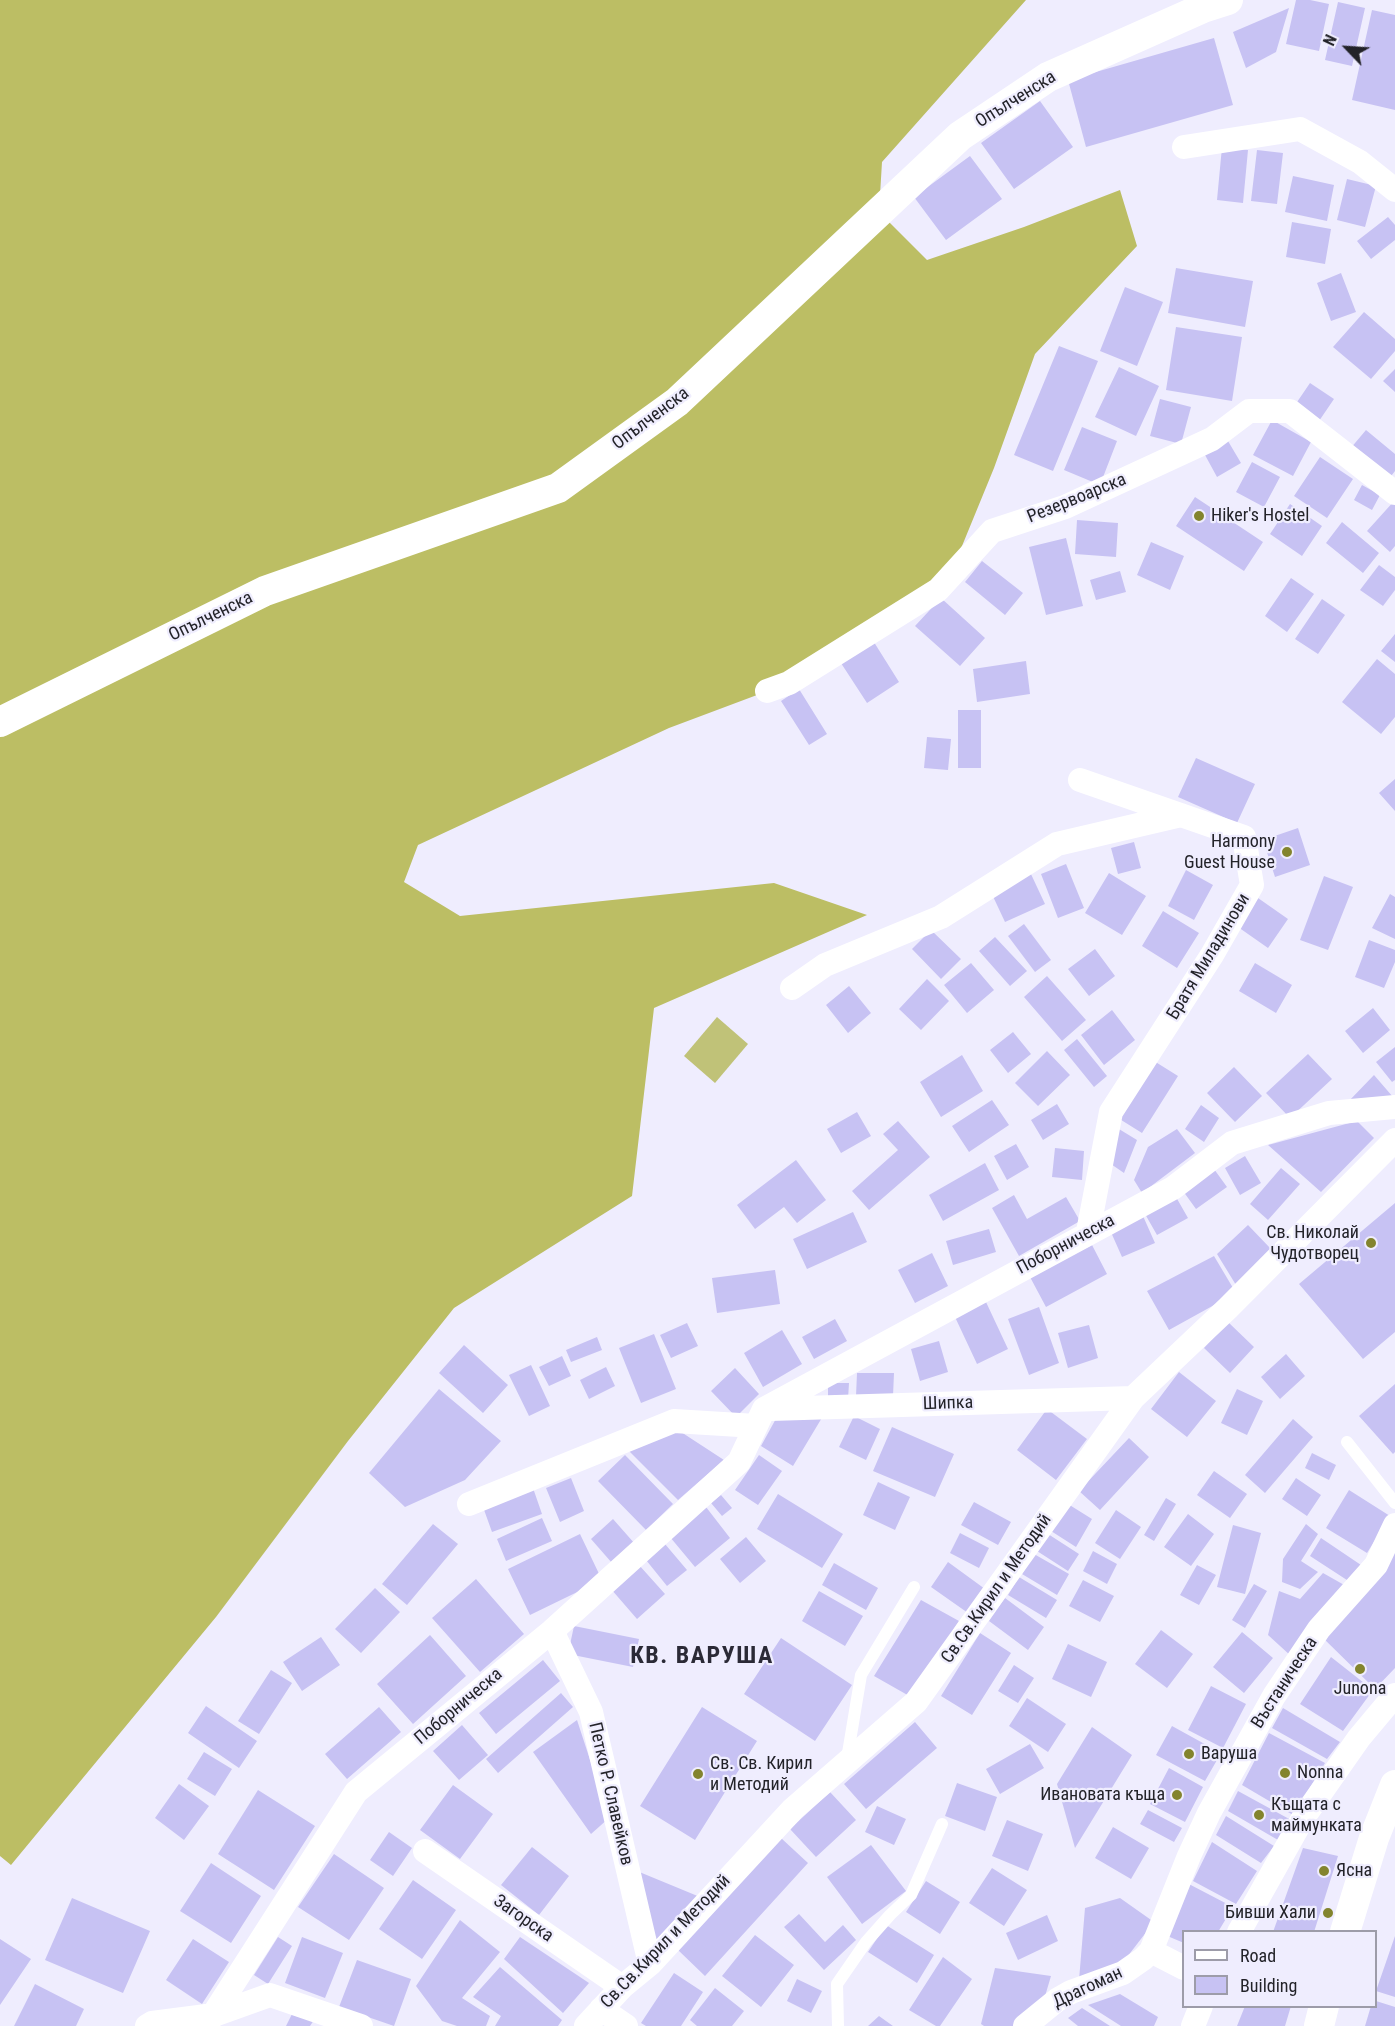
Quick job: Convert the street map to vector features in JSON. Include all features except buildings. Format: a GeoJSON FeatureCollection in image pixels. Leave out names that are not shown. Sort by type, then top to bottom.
{"type":"FeatureCollection","features":[{"type":"Feature","properties":{"kind":"street","name":"Опълченска"},"geometry":{"type":"LineString","coordinates":[[0,722],[265,591],[558,488],[677,402],[960,136],[1048,77],[1203,8],[1228,0]]}},
{"type":"Feature","properties":{"kind":"street"},"geometry":{"type":"LineString","coordinates":[[1184,147],[1300,129],[1360,162],[1395,190]]}},
{"type":"Feature","properties":{"kind":"street","name":"Резервоарска"},"geometry":{"type":"LineString","coordinates":[[767,691],[789,683],[938,590],[992,531],[1065,507],[1212,439],[1250,411],[1290,411],[1395,494]]}},
{"type":"Feature","properties":{"kind":"street","name":"Братя Миладинови"},"geometry":{"type":"LineString","coordinates":[[1080,780],[1244,837],[1252,885],[1212,956],[1111,1112],[1089,1232]]}},
{"type":"Feature","properties":{"kind":"street"},"geometry":{"type":"LineString","coordinates":[[792,988],[825,965],[941,917],[1057,844],[1181,815]]}},
{"type":"Feature","properties":{"kind":"street","name":"Поборническа"},"geometry":{"type":"LineString","coordinates":[[210,2020],[357,1792],[552,1631],[739,1462],[760,1418],[1089,1232],[1173,1188],[1232,1143],[1329,1113],[1395,1107]]}},
{"type":"Feature","properties":{"kind":"street","name":"Св.Св.Кирил и Методий"},"geometry":{"type":"LineString","coordinates":[[593,2018],[622,1987],[650,1964],[793,1809],[916,1702],[1133,1398],[1228,1308],[1395,1140]]}},
{"type":"Feature","properties":{"kind":"street","name":"Шипка"},"geometry":{"type":"LineString","coordinates":[[760,1418],[1133,1398]]}},
{"type":"Feature","properties":{"kind":"street"},"geometry":{"type":"LineString","coordinates":[[469,1504],[674,1421],[760,1418]]}},
{"type":"Feature","properties":{"kind":"street","name":"Въстаническа"},"geometry":{"type":"LineString","coordinates":[[1150,1951],[1189,1856],[1251,1734],[1292,1667],[1319,1629],[1376,1565],[1395,1526]]}},
{"type":"Feature","properties":{"kind":"street","name":"Петко Р. Славейков"},"geometry":{"type":"LineString","coordinates":[[552,1631],[591,1712],[650,1964]]}},
{"type":"Feature","properties":{"kind":"street"},"geometry":{"type":"LineString","coordinates":[[1240,1930],[1303,1818],[1359,1738],[1395,1695]]}},
{"type":"Feature","properties":{"kind":"street"},"geometry":{"type":"LineString","coordinates":[[1346,1930],[1374,1838],[1395,1785]]}},
{"type":"Feature","properties":{"kind":"street","name":"Загорска"},"geometry":{"type":"LineString","coordinates":[[425,1851],[622,1987]]}},
{"type":"Feature","properties":{"kind":"street"},"geometry":{"type":"LineString","coordinates":[[1150,1951],[1182,1967]]}},
{"type":"Feature","properties":{"kind":"street","name":"Драгоман"},"geometry":{"type":"LineString","coordinates":[[1025,2026],[1057,2000],[1071,1992],[1123,1973],[1150,1951]]}},
{"type":"Feature","properties":{"kind":"street"},"geometry":{"type":"LineString","coordinates":[[147,2026],[152,2023],[210,2020],[270,1995],[361,2026]]}},
{"type":"Feature","properties":{"kind":"street"},"geometry":{"type":"LineString","coordinates":[[1193,2026],[1201,2008]]}},
{"type":"Feature","properties":{"kind":"street"},"geometry":{"type":"LineString","coordinates":[[1319,2026],[1324,2008]]}},
{"type":"Feature","properties":{"kind":"street"},"geometry":{"type":"LineString","coordinates":[[593,2018],[626,2026]]}},
{"type":"Feature","properties":{"kind":"lane"},"geometry":{"type":"LineString","coordinates":[[1347,1442],[1395,1503]]}},
{"type":"Feature","properties":{"kind":"lane"},"geometry":{"type":"LineString","coordinates":[[846,1762],[861,1675],[914,1587]]}},
{"type":"Feature","properties":{"kind":"lane"},"geometry":{"type":"LineString","coordinates":[[838,2026],[837,1984],[866,1942],[911,1895],[942,1824]]}},
{"type":"Feature","properties":{"kind":"green space"},"geometry":{"type":"Polygon","coordinates":[[[717,1017],[748,1044],[715,1083],[684,1056],[717,1017]]]}},
{"type":"Feature","properties":{"kind":"shaded area"},"geometry":{"type":"Polygon","coordinates":[[[0,0],[1026,0],[882,162],[879,212],[927,260],[1024,227],[1120,190],[1137,246],[1035,354],[994,468],[962,546],[938,590],[789,683],[669,728],[418,845],[404,882],[460,916],[774,883],[867,915],[654,1008],[632,1196],[454,1308],[348,1441],[216,1617],[11,1865],[0,1856],[0,0]]]}},
{"type":"Feature","properties":{"kind":"place","name":"Hiker's Hostel"},"geometry":{"type":"Point","coordinates":[1199,516]}},
{"type":"Feature","properties":{"kind":"place","name":"Harmony Guest House"},"geometry":{"type":"Point","coordinates":[1287,852]}},
{"type":"Feature","properties":{"kind":"place","name":"Св. Николай Чудотворец"},"geometry":{"type":"Point","coordinates":[1371,1243]}},
{"type":"Feature","properties":{"kind":"place","name":"Junona"},"geometry":{"type":"Point","coordinates":[1360,1669]}},
{"type":"Feature","properties":{"kind":"place","name":"Варуша"},"geometry":{"type":"Point","coordinates":[1189,1754]}},
{"type":"Feature","properties":{"kind":"place","name":"Nonna"},"geometry":{"type":"Point","coordinates":[1285,1773]}},
{"type":"Feature","properties":{"kind":"place","name":"Св. Св. Кирил и Методий"},"geometry":{"type":"Point","coordinates":[698,1774]}},
{"type":"Feature","properties":{"kind":"place","name":"Ивановата къща"},"geometry":{"type":"Point","coordinates":[1177,1795]}},
{"type":"Feature","properties":{"kind":"place","name":"Къщата с маймунката"},"geometry":{"type":"Point","coordinates":[1259,1815]}},
{"type":"Feature","properties":{"kind":"place","name":"Ясна"},"geometry":{"type":"Point","coordinates":[1324,1871]}},
{"type":"Feature","properties":{"kind":"place","name":"Бивши Хали"},"geometry":{"type":"Point","coordinates":[1328,1913]}},
{"type":"Feature","properties":{"kind":"district","name":"КВ. ВАРУША"},"geometry":{"type":"Point","coordinates":[702,1657]}}]}
